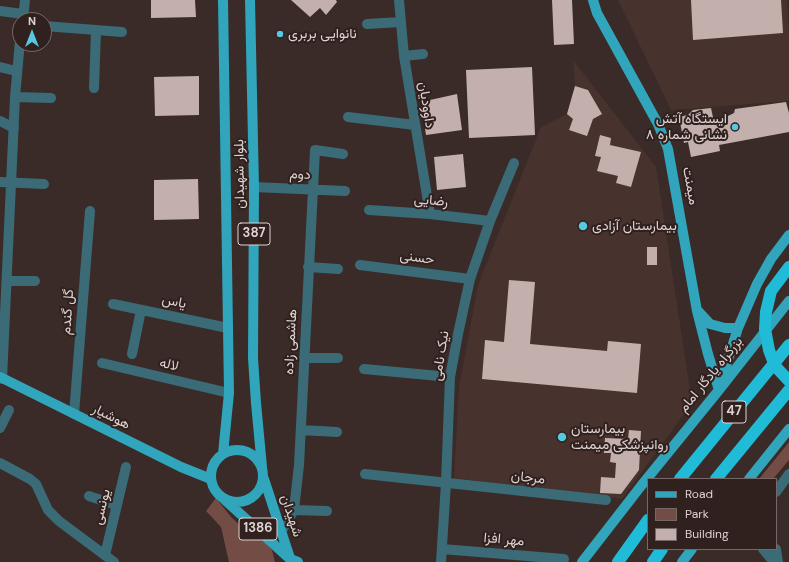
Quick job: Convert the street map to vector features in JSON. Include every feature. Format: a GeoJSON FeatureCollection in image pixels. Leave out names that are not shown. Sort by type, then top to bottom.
{"type":"FeatureCollection","features":[{"type":"Feature","properties":{"kind":"highway"},"geometry":{"type":"LineString","coordinates":[[789,267],[771,291],[766,312],[765,329],[769,350],[775,366],[789,381]]}},
{"type":"Feature","properties":{"kind":"highway","name":"47"},"geometry":{"type":"LineString","coordinates":[[681,478],[789,346]]}},
{"type":"Feature","properties":{"kind":"highway","name":"47"},"geometry":{"type":"LineString","coordinates":[[717,478],[789,390]]}},
{"type":"Feature","properties":{"kind":"highway"},"geometry":{"type":"LineString","coordinates":[[618,562],[647,521]]}},
{"type":"Feature","properties":{"kind":"highway"},"geometry":{"type":"LineString","coordinates":[[653,562],[661,550]]}},
{"type":"Feature","properties":{"kind":"main road","name":"بلوار شهیدان"},"geometry":{"type":"LineString","coordinates":[[223,0],[229,393],[223,454]]}},
{"type":"Feature","properties":{"kind":"main road","name":"بلوار شهیدان"},"geometry":{"type":"LineString","coordinates":[[250,0],[254,187],[253,358],[262,467]]}},
{"type":"Feature","properties":{"kind":"main road","name":"میمنت"},"geometry":{"type":"LineString","coordinates":[[593,0],[598,13],[658,124],[668,150],[697,311],[719,390]]}},
{"type":"Feature","properties":{"kind":"main road"},"geometry":{"type":"LineString","coordinates":[[719,390],[738,328],[756,284],[771,259],[789,235]]}},
{"type":"Feature","properties":{"kind":"main road","name":"بزرگراه یادگار امام"},"geometry":{"type":"LineString","coordinates":[[648,478],[719,390],[789,300]]}},
{"type":"Feature","properties":{"kind":"main road"},"geometry":{"type":"LineString","coordinates":[[697,311],[710,324],[725,328],[738,328]]}},
{"type":"Feature","properties":{"kind":"main road","name":"هوشیار"},"geometry":{"type":"LineString","coordinates":[[1,378],[180,467],[211,479]]}},
{"type":"Feature","properties":{"kind":"main road"},"geometry":{"type":"LineString","coordinates":[[750,478],[789,429]]}},
{"type":"Feature","properties":{"kind":"main road"},"geometry":{"type":"LineString","coordinates":[[231,450],[247,451],[254,455],[262,467],[264,479],[258,493],[251,499],[242,502],[225,500],[216,491],[211,479],[213,466],[217,459],[231,450]]}},
{"type":"Feature","properties":{"kind":"main road","name":"شهیدان"},"geometry":{"type":"LineString","coordinates":[[264,479],[281,532],[293,561]]}},
{"type":"Feature","properties":{"kind":"main road","name":"بزرگراه یادگار امام"},"geometry":{"type":"LineString","coordinates":[[582,562],[647,479]]}},
{"type":"Feature","properties":{"kind":"main road","name":"1386"},"geometry":{"type":"LineString","coordinates":[[225,500],[293,561]]}},
{"type":"Feature","properties":{"kind":"main road"},"geometry":{"type":"LineString","coordinates":[[682,562],[691,550]]}},
{"type":"Feature","properties":{"kind":"street"},"geometry":{"type":"LineString","coordinates":[[24,12],[25,0]]}},
{"type":"Feature","properties":{"kind":"street","name":"داوودیان"},"geometry":{"type":"LineString","coordinates":[[399,0],[404,56],[430,214]]}},
{"type":"Feature","properties":{"kind":"street"},"geometry":{"type":"LineString","coordinates":[[0,11],[12,14]]}},
{"type":"Feature","properties":{"kind":"street"},"geometry":{"type":"LineString","coordinates":[[368,24],[400,22]]}},
{"type":"Feature","properties":{"kind":"street"},"geometry":{"type":"LineString","coordinates":[[52,27],[122,32]]}},
{"type":"Feature","properties":{"kind":"street"},"geometry":{"type":"LineString","coordinates":[[94,88],[96,30]]}},
{"type":"Feature","properties":{"kind":"street"},"geometry":{"type":"LineString","coordinates":[[1,378],[7,281],[4,235],[11,182],[16,71],[19,52]]}},
{"type":"Feature","properties":{"kind":"street"},"geometry":{"type":"LineString","coordinates":[[404,56],[423,54]]}},
{"type":"Feature","properties":{"kind":"street"},"geometry":{"type":"LineString","coordinates":[[0,67],[16,71]]}},
{"type":"Feature","properties":{"kind":"street"},"geometry":{"type":"LineString","coordinates":[[15,97],[51,98]]}},
{"type":"Feature","properties":{"kind":"street"},"geometry":{"type":"LineString","coordinates":[[348,117],[415,125]]}},
{"type":"Feature","properties":{"kind":"street"},"geometry":{"type":"LineString","coordinates":[[0,122],[14,128]]}},
{"type":"Feature","properties":{"kind":"street","name":"هاشمی زاده"},"geometry":{"type":"LineString","coordinates":[[281,532],[294,510],[299,465],[315,150],[343,154]]}},
{"type":"Feature","properties":{"kind":"street","name":"نیک نامی"},"geometry":{"type":"LineString","coordinates":[[440,562],[446,483],[450,377],[470,279],[490,221],[514,163]]}},
{"type":"Feature","properties":{"kind":"street"},"geometry":{"type":"LineString","coordinates":[[0,182],[44,184]]}},
{"type":"Feature","properties":{"kind":"street","name":"دوم"},"geometry":{"type":"LineString","coordinates":[[254,187],[345,191]]}},
{"type":"Feature","properties":{"kind":"street","name":"رضایی"},"geometry":{"type":"LineString","coordinates":[[370,210],[430,214],[490,221]]}},
{"type":"Feature","properties":{"kind":"street","name":"گل گندم"},"geometry":{"type":"LineString","coordinates":[[74,414],[90,211]]}},
{"type":"Feature","properties":{"kind":"street","name":"حسنی"},"geometry":{"type":"LineString","coordinates":[[360,265],[470,279]]}},
{"type":"Feature","properties":{"kind":"street"},"geometry":{"type":"LineString","coordinates":[[308,267],[338,269]]}},
{"type":"Feature","properties":{"kind":"street"},"geometry":{"type":"LineString","coordinates":[[7,281],[35,281]]}},
{"type":"Feature","properties":{"kind":"street","name":"یاس"},"geometry":{"type":"LineString","coordinates":[[113,304],[228,328]]}},
{"type":"Feature","properties":{"kind":"street"},"geometry":{"type":"LineString","coordinates":[[132,354],[141,310]]}},
{"type":"Feature","properties":{"kind":"street"},"geometry":{"type":"LineString","coordinates":[[304,358],[338,358]]}},
{"type":"Feature","properties":{"kind":"street","name":"لاله"},"geometry":{"type":"LineString","coordinates":[[102,363],[229,393]]}},
{"type":"Feature","properties":{"kind":"street"},"geometry":{"type":"LineString","coordinates":[[364,369],[450,377]]}},
{"type":"Feature","properties":{"kind":"street"},"geometry":{"type":"LineString","coordinates":[[0,428],[9,410]]}},
{"type":"Feature","properties":{"kind":"street"},"geometry":{"type":"LineString","coordinates":[[301,430],[336,432]]}},
{"type":"Feature","properties":{"kind":"street"},"geometry":{"type":"LineString","coordinates":[[0,463],[30,479],[36,484],[48,510],[59,521],[114,562]]}},
{"type":"Feature","properties":{"kind":"street","name":"یونسی"},"geometry":{"type":"LineString","coordinates":[[105,555],[126,467]]}},
{"type":"Feature","properties":{"kind":"street","name":"مرجان"},"geometry":{"type":"LineString","coordinates":[[365,474],[606,500]]}},
{"type":"Feature","properties":{"kind":"street"},"geometry":{"type":"LineString","coordinates":[[777,491],[789,474]]}},
{"type":"Feature","properties":{"kind":"street"},"geometry":{"type":"LineString","coordinates":[[89,496],[116,505]]}},
{"type":"Feature","properties":{"kind":"street"},"geometry":{"type":"LineString","coordinates":[[294,510],[327,511]]}},
{"type":"Feature","properties":{"kind":"street","name":"مهر افزا"},"geometry":{"type":"LineString","coordinates":[[442,549],[564,559]]}},
{"type":"Feature","properties":{"kind":"street"},"geometry":{"type":"LineString","coordinates":[[764,550],[774,562]]}},
{"type":"Feature","properties":{"kind":"street"},"geometry":{"type":"LineString","coordinates":[[776,550],[778,562]]}},
{"type":"Feature","properties":{"kind":"shaded area"},"geometry":{"type":"Polygon","coordinates":[[[618,0],[787,0],[789,37],[789,101],[671,110],[618,0]]]}},
{"type":"Feature","properties":{"kind":"shaded area","name":"بیمارستان آزادی"},"geometry":{"type":"Polygon","coordinates":[[[573,60],[656,167],[692,403],[622,499],[454,478],[459,388],[478,285],[541,127],[567,114],[575,86],[573,60]]]}},
{"type":"Feature","properties":{"kind":"green space"},"geometry":{"type":"Polygon","coordinates":[[[789,442],[789,460],[774,478],[760,478],[789,442]]]}},
{"type":"Feature","properties":{"kind":"green space"},"geometry":{"type":"Polygon","coordinates":[[[216,498],[231,517],[251,536],[265,542],[272,550],[275,562],[229,562],[221,527],[206,511],[216,498]]]}},
{"type":"Feature","properties":{"kind":"building"},"geometry":{"type":"Polygon","coordinates":[[[151,0],[195,0],[196,17],[151,18],[151,0]]]}},
{"type":"Feature","properties":{"kind":"building"},"geometry":{"type":"Polygon","coordinates":[[[291,0],[336,0],[337,2],[326,15],[320,8],[310,17],[291,0]]]}},
{"type":"Feature","properties":{"kind":"building"},"geometry":{"type":"Polygon","coordinates":[[[552,0],[572,0],[574,44],[554,45],[552,0]]]}},
{"type":"Feature","properties":{"kind":"building"},"geometry":{"type":"Polygon","coordinates":[[[691,0],[781,0],[783,33],[693,40],[691,0]]]}},
{"type":"Feature","properties":{"kind":"building"},"geometry":{"type":"Polygon","coordinates":[[[532,67],[535,135],[469,138],[466,70],[532,67]]]}},
{"type":"Feature","properties":{"kind":"building"},"geometry":{"type":"Polygon","coordinates":[[[199,76],[199,115],[155,116],[154,77],[199,76]]]}},
{"type":"Feature","properties":{"kind":"building"},"geometry":{"type":"Polygon","coordinates":[[[575,86],[588,90],[602,114],[593,119],[587,136],[569,130],[573,119],[567,114],[575,86]]]}},
{"type":"Feature","properties":{"kind":"building"},"geometry":{"type":"Polygon","coordinates":[[[457,94],[462,130],[426,135],[421,102],[457,94]]]}},
{"type":"Feature","properties":{"kind":"building","name":"ایستگاه آتش نشانی شماره ۸"},"geometry":{"type":"Polygon","coordinates":[[[786,102],[789,113],[789,132],[719,145],[720,151],[691,157],[688,142],[684,143],[679,117],[688,115],[693,110],[711,108],[714,122],[727,120],[726,117],[734,113],[735,109],[786,102]]]}},
{"type":"Feature","properties":{"kind":"building"},"geometry":{"type":"Polygon","coordinates":[[[600,135],[611,138],[610,145],[641,152],[631,187],[616,183],[618,176],[597,171],[601,157],[595,156],[600,135]]]}},
{"type":"Feature","properties":{"kind":"building"},"geometry":{"type":"Polygon","coordinates":[[[463,154],[466,187],[437,190],[434,157],[463,154]]]}},
{"type":"Feature","properties":{"kind":"building"},"geometry":{"type":"Polygon","coordinates":[[[198,179],[199,219],[154,220],[154,180],[198,179]]]}},
{"type":"Feature","properties":{"kind":"building"},"geometry":{"type":"Polygon","coordinates":[[[647,247],[657,247],[657,265],[647,265],[647,247]]]}},
{"type":"Feature","properties":{"kind":"building"},"geometry":{"type":"Polygon","coordinates":[[[509,280],[535,282],[530,344],[607,351],[608,341],[641,344],[637,393],[482,379],[485,340],[504,342],[509,280]]]}},
{"type":"Feature","properties":{"kind":"building"},"geometry":{"type":"Polygon","coordinates":[[[629,430],[641,431],[639,470],[621,494],[600,493],[601,477],[615,478],[616,463],[610,462],[611,453],[604,453],[605,438],[628,439],[629,430]]]}},
{"type":"Feature","properties":{"kind":"place","name":"نانوایی بربری"},"geometry":{"type":"Point","coordinates":[280,34]}},
{"type":"Feature","properties":{"kind":"place","name":"ایستگاه آتش نشانی شماره ۸"},"geometry":{"type":"Point","coordinates":[735,127]}},
{"type":"Feature","properties":{"kind":"place","name":"بیمارستان آزادی"},"geometry":{"type":"Point","coordinates":[583,226]}},
{"type":"Feature","properties":{"kind":"place","name":"بیمارستان روانپزشکی میمنت"},"geometry":{"type":"Point","coordinates":[562,437]}}]}
